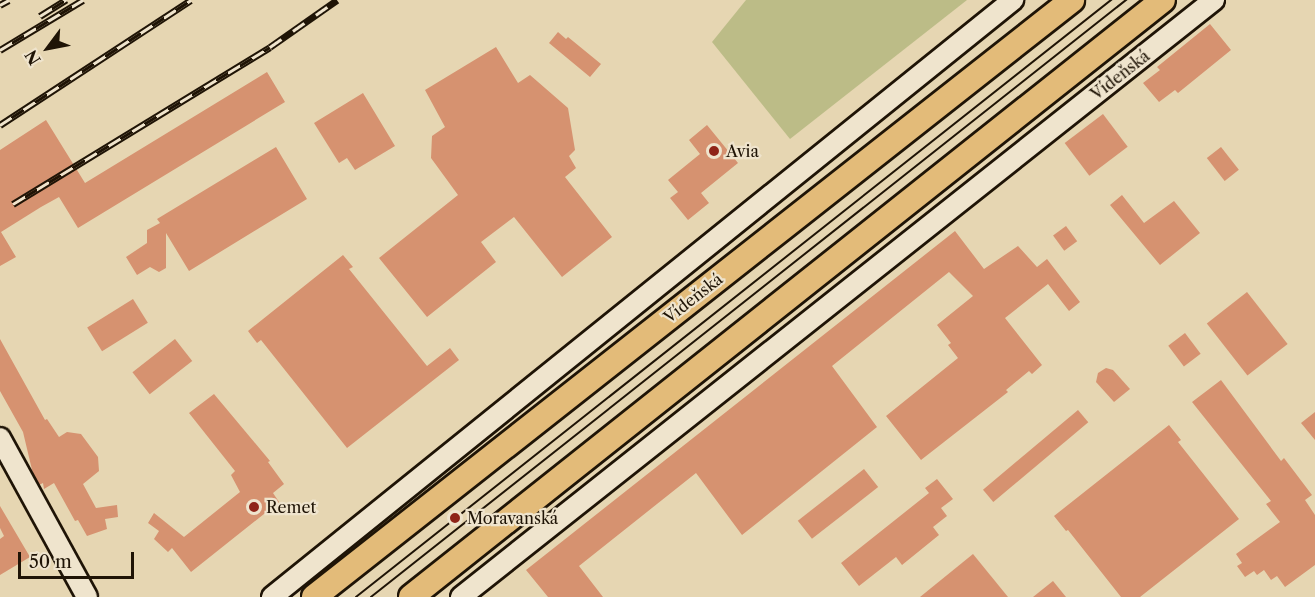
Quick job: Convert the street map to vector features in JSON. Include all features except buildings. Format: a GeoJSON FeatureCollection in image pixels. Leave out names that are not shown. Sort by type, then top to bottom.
{"type":"FeatureCollection","features":[{"type":"Feature","properties":{"kind":"highway","name":"Vídeňská"},"geometry":{"type":"LineString","coordinates":[[314,597],[1072,0]]}},
{"type":"Feature","properties":{"kind":"highway","name":"Vídeňská"},"geometry":{"type":"LineString","coordinates":[[411,597],[1163,0]]}},
{"type":"Feature","properties":{"kind":"street","name":"Vídeňská"},"geometry":{"type":"LineString","coordinates":[[272,597],[1013,0]]}},
{"type":"Feature","properties":{"kind":"street","name":"Vídeňská"},"geometry":{"type":"LineString","coordinates":[[461,597],[1214,0]]}},
{"type":"Feature","properties":{"kind":"street"},"geometry":{"type":"LineString","coordinates":[[0,438],[87,597]]}},
{"type":"Feature","properties":{"kind":"green space"},"geometry":{"type":"Polygon","coordinates":[[[746,0],[967,0],[790,139],[712,42],[746,0]]]}},
{"type":"Feature","properties":{"kind":"tram line"},"geometry":{"type":"LineString","coordinates":[[356,597],[1111,0]]}},
{"type":"Feature","properties":{"kind":"tram line"},"geometry":{"type":"LineString","coordinates":[[371,597],[1126,0]]}},
{"type":"Feature","properties":{"kind":"railway"},"geometry":{"type":"LineString","coordinates":[[0,5],[9,0]]}},
{"type":"Feature","properties":{"kind":"railway"},"geometry":{"type":"LineString","coordinates":[[40,16],[66,0]]}},
{"type":"Feature","properties":{"kind":"railway"},"geometry":{"type":"LineString","coordinates":[[0,50],[83,0]]}},
{"type":"Feature","properties":{"kind":"railway"},"geometry":{"type":"LineString","coordinates":[[0,125],[191,0]]}},
{"type":"Feature","properties":{"kind":"railway"},"geometry":{"type":"LineString","coordinates":[[13,204],[270,47],[337,0]]}},
{"type":"Feature","properties":{"kind":"place","name":"Avia"},"geometry":{"type":"Point","coordinates":[714,151]}},
{"type":"Feature","properties":{"kind":"place","name":"Remet"},"geometry":{"type":"Point","coordinates":[254,507]}},
{"type":"Feature","properties":{"kind":"place","name":"Moravanská"},"geometry":{"type":"Point","coordinates":[455,518]}}]}
